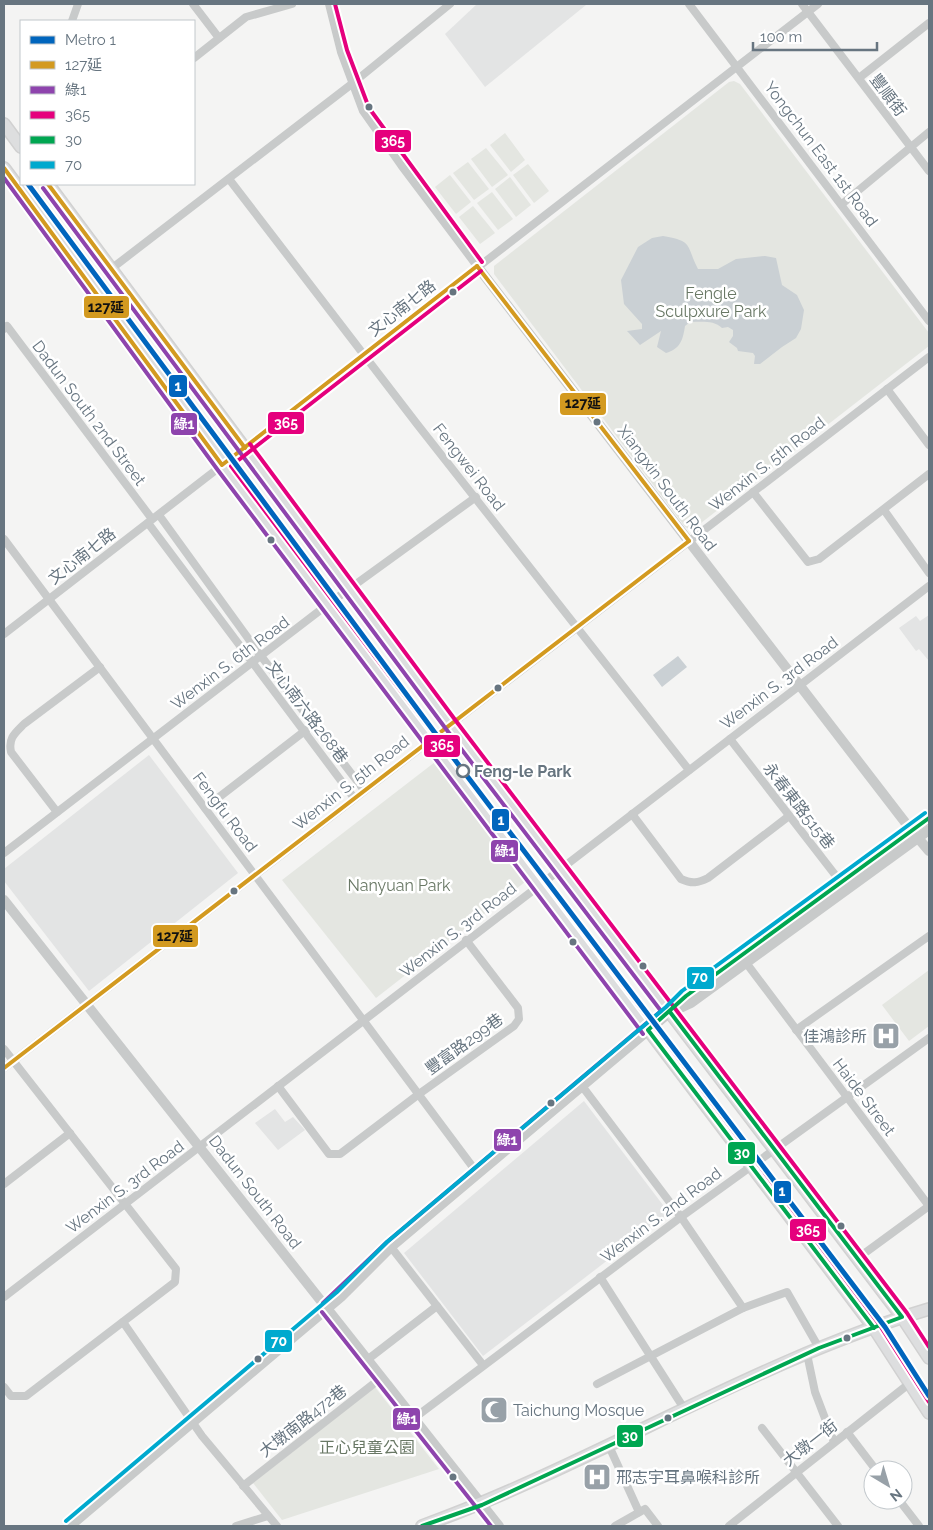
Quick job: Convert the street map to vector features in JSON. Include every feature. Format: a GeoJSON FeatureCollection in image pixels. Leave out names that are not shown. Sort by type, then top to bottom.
{"type":"FeatureCollection","features":[{"type":"Feature","properties":{"kind":"main road"},"geometry":{"type":"LineString","coordinates":[[4,124],[20,146]]}},
{"type":"Feature","properties":{"kind":"main road"},"geometry":{"type":"LineString","coordinates":[[4,168],[222,465],[428,740],[874,1328],[929,1413]]}},
{"type":"Feature","properties":{"kind":"main road"},"geometry":{"type":"LineString","coordinates":[[49,185],[451,725],[858,1258],[902,1317],[929,1358]]}},
{"type":"Feature","properties":{"kind":"main road"},"geometry":{"type":"LineString","coordinates":[[422,1526],[482,1505],[819,1348],[929,1309]]}},
{"type":"Feature","properties":{"kind":"street"},"geometry":{"type":"LineString","coordinates":[[72,20],[78,4]]}},
{"type":"Feature","properties":{"kind":"street"},"geometry":{"type":"LineString","coordinates":[[193,4],[219,38]]}},
{"type":"Feature","properties":{"kind":"street"},"geometry":{"type":"LineString","coordinates":[[195,57],[246,17],[292,4]]}},
{"type":"Feature","properties":{"kind":"street","name":"Xiangxin South Road"},"geometry":{"type":"LineString","coordinates":[[329,4],[342,52],[369,119],[400,165],[799,685],[929,851]]}},
{"type":"Feature","properties":{"kind":"street"},"geometry":{"type":"LineString","coordinates":[[112,269],[353,82],[450,4]]}},
{"type":"Feature","properties":{"kind":"street","name":"Yongchun East 1st Road"},"geometry":{"type":"LineString","coordinates":[[689,4],[929,321]]}},
{"type":"Feature","properties":{"kind":"street","name":"豐順街"},"geometry":{"type":"LineString","coordinates":[[802,4],[929,171]]}},
{"type":"Feature","properties":{"kind":"street","name":"文心南七路"},"geometry":{"type":"LineString","coordinates":[[4,634],[818,4]]}},
{"type":"Feature","properties":{"kind":"street"},"geometry":{"type":"LineString","coordinates":[[859,78],[929,22]]}},
{"type":"Feature","properties":{"kind":"street"},"geometry":{"type":"LineString","coordinates":[[842,204],[929,132]]}},
{"type":"Feature","properties":{"kind":"street","name":"Fengwei Road"},"geometry":{"type":"LineString","coordinates":[[229,179],[364,355],[689,770]]}},
{"type":"Feature","properties":{"kind":"street","name":"Dadun South 2nd Street"},"geometry":{"type":"LineString","coordinates":[[4,329],[7,326],[153,519]]}},
{"type":"Feature","properties":{"kind":"street","name":"Wenxin S. 5th Road"},"geometry":{"type":"LineString","coordinates":[[4,1068],[929,356]]}},
{"type":"Feature","properties":{"kind":"street"},"geometry":{"type":"LineString","coordinates":[[886,389],[929,445]]}},
{"type":"Feature","properties":{"kind":"street"},"geometry":{"type":"LineString","coordinates":[[753,492],[808,562],[819,559],[929,474]]}},
{"type":"Feature","properties":{"kind":"street","name":"Wenxin S. 6th Road"},"geometry":{"type":"LineString","coordinates":[[4,852],[350,589],[476,497]]}},
{"type":"Feature","properties":{"kind":"street"},"geometry":{"type":"LineString","coordinates":[[884,510],[929,573]]}},
{"type":"Feature","properties":{"kind":"street","name":"文心南六路268巷"},"geometry":{"type":"LineString","coordinates":[[153,519],[364,790]]}},
{"type":"Feature","properties":{"kind":"street","name":"文心南六路268巷"},"geometry":{"type":"LineString","coordinates":[[153,519],[252,663],[354,798]]}},
{"type":"Feature","properties":{"kind":"street","name":"Fengfu Road"},"geometry":{"type":"LineString","coordinates":[[4,539],[478,1174]]}},
{"type":"Feature","properties":{"kind":"street","name":"Wenxin S. 3rd Road"},"geometry":{"type":"LineString","coordinates":[[4,1297],[929,586]]}},
{"type":"Feature","properties":{"kind":"street"},"geometry":{"type":"LineString","coordinates":[[57,812],[11,752],[9,743],[13,734],[24,724],[100,667]]}},
{"type":"Feature","properties":{"kind":"street"},"geometry":{"type":"LineString","coordinates":[[205,808],[313,724]]}},
{"type":"Feature","properties":{"kind":"street","name":"永春東路515巷"},"geometry":{"type":"LineString","coordinates":[[730,739],[843,886]]}},
{"type":"Feature","properties":{"kind":"street"},"geometry":{"type":"LineString","coordinates":[[632,814],[682,879],[691,883],[699,883],[708,878],[789,816]]}},
{"type":"Feature","properties":{"kind":"street"},"geometry":{"type":"LineString","coordinates":[[70,1526],[327,1308],[392,1247],[648,1030],[670,1012],[691,1002],[744,959],[915,834],[929,818]]}},
{"type":"Feature","properties":{"kind":"street"},"geometry":{"type":"LineString","coordinates":[[915,834],[929,830]]}},
{"type":"Feature","properties":{"kind":"street","name":"Dadun South Road"},"geometry":{"type":"LineString","coordinates":[[4,900],[499,1526]]}},
{"type":"Feature","properties":{"kind":"street"},"geometry":{"type":"LineString","coordinates":[[796,1030],[929,936]]}},
{"type":"Feature","properties":{"kind":"street","name":"豐富路299巷"},"geometry":{"type":"LineString","coordinates":[[419,1094],[514,1026],[519,1019],[518,1008],[466,940]]}},
{"type":"Feature","properties":{"kind":"street","name":"Haide Street"},"geometry":{"type":"LineString","coordinates":[[744,959],[846,1098],[929,1206]]}},
{"type":"Feature","properties":{"kind":"street","name":"Wenxin S. 2nd Road"},"geometry":{"type":"LineString","coordinates":[[413,1419],[681,1217],[929,1038]]}},
{"type":"Feature","properties":{"kind":"street"},"geometry":{"type":"LineString","coordinates":[[4,1050],[126,1203],[176,1269],[177,1276],[174,1282],[26,1396],[12,1396],[4,1387]]}},
{"type":"Feature","properties":{"kind":"street"},"geometry":{"type":"LineString","coordinates":[[278,1086],[329,1154],[340,1154],[419,1094]]}},
{"type":"Feature","properties":{"kind":"street"},"geometry":{"type":"LineString","coordinates":[[582,1086],[681,1217],[743,1308]]}},
{"type":"Feature","properties":{"kind":"street"},"geometry":{"type":"LineString","coordinates":[[4,1184],[70,1133]]}},
{"type":"Feature","properties":{"kind":"street"},"geometry":{"type":"LineString","coordinates":[[858,1258],[929,1206]]}},
{"type":"Feature","properties":{"kind":"street"},"geometry":{"type":"LineString","coordinates":[[392,1247],[484,1365]]}},
{"type":"Feature","properties":{"kind":"street"},"geometry":{"type":"LineString","coordinates":[[600,1277],[685,1410]]}},
{"type":"Feature","properties":{"kind":"street"},"geometry":{"type":"LineString","coordinates":[[597,1384],[743,1308],[787,1292],[819,1348]]}},
{"type":"Feature","properties":{"kind":"street"},"geometry":{"type":"LineString","coordinates":[[367,1360],[437,1306]]}},
{"type":"Feature","properties":{"kind":"street"},"geometry":{"type":"LineString","coordinates":[[123,1322],[193,1423],[277,1526]]}},
{"type":"Feature","properties":{"kind":"street"},"geometry":{"type":"LineString","coordinates":[[807,1354],[815,1392],[834,1442]]}},
{"type":"Feature","properties":{"kind":"street","name":"大墩南路472巷"},"geometry":{"type":"LineString","coordinates":[[243,1486],[381,1378]]}},
{"type":"Feature","properties":{"kind":"street","name":"大墩一街"},"geometry":{"type":"LineString","coordinates":[[728,1526],[910,1383]]}},
{"type":"Feature","properties":{"kind":"street"},"geometry":{"type":"LineString","coordinates":[[762,1428],[835,1525]]}},
{"type":"Feature","properties":{"kind":"street"},"geometry":{"type":"LineString","coordinates":[[847,1432],[868,1460]]}},
{"type":"Feature","properties":{"kind":"street"},"geometry":{"type":"LineString","coordinates":[[609,1446],[640,1512]]}},
{"type":"Feature","properties":{"kind":"street"},"geometry":{"type":"LineString","coordinates":[[615,1526],[645,1509],[658,1526]]}},
{"type":"Feature","properties":{"kind":"street"},"geometry":{"type":"LineString","coordinates":[[907,1510],[919,1526]]}},
{"type":"Feature","properties":{"kind":"street"},"geometry":{"type":"LineString","coordinates":[[236,1526],[268,1516]]}},
{"type":"Feature","properties":{"kind":"shaded area"},"geometry":{"type":"Polygon","coordinates":[[[477,4],[586,5],[485,87],[445,34],[477,4]]]}},
{"type":"Feature","properties":{"kind":"shaded area"},"geometry":{"type":"Polygon","coordinates":[[[663,236],[685,243],[698,269],[718,269],[736,259],[765,256],[776,258],[782,285],[797,295],[804,310],[801,329],[796,338],[760,364],[754,364],[755,356],[753,353],[738,351],[729,342],[733,336],[733,330],[711,323],[690,322],[685,326],[682,340],[678,346],[666,353],[657,347],[661,331],[640,345],[627,331],[642,329],[642,324],[624,304],[621,280],[638,247],[652,238],[663,236]]]}},
{"type":"Feature","properties":{"kind":"shaded area"},"geometry":{"type":"Polygon","coordinates":[[[929,615],[929,661],[919,649],[916,651],[899,628],[916,616],[920,621],[929,615]]]}},
{"type":"Feature","properties":{"kind":"shaded area"},"geometry":{"type":"Polygon","coordinates":[[[678,656],[687,667],[662,687],[653,675],[678,656]]]}},
{"type":"Feature","properties":{"kind":"shaded area"},"geometry":{"type":"Polygon","coordinates":[[[149,755],[238,873],[89,991],[4,881],[4,869],[149,755]]]}},
{"type":"Feature","properties":{"kind":"shaded area"},"geometry":{"type":"Polygon","coordinates":[[[584,1101],[669,1213],[483,1356],[404,1253],[584,1101]]]}},
{"type":"Feature","properties":{"kind":"shaded area"},"geometry":{"type":"Polygon","coordinates":[[[275,1109],[285,1122],[293,1117],[305,1130],[278,1150],[255,1123],[275,1109]]]}},
{"type":"Feature","properties":{"kind":"green space","name":"Fengle Sculpxure Park"},"geometry":{"type":"Polygon","coordinates":[[[734,81],[740,84],[929,333],[929,346],[692,530],[685,527],[494,274],[494,266],[729,82],[734,81]]]}},
{"type":"Feature","properties":{"kind":"green space"},"geometry":{"type":"Polygon","coordinates":[[[505,133],[525,160],[511,172],[490,145],[505,133]]]}},
{"type":"Feature","properties":{"kind":"green space"},"geometry":{"type":"Polygon","coordinates":[[[486,148],[508,175],[492,187],[471,159],[486,148]]]}},
{"type":"Feature","properties":{"kind":"green space"},"geometry":{"type":"Polygon","coordinates":[[[468,162],[489,189],[474,200],[453,173],[468,162]]]}},
{"type":"Feature","properties":{"kind":"green space"},"geometry":{"type":"Polygon","coordinates":[[[528,164],[549,191],[534,203],[513,175],[528,164]]]}},
{"type":"Feature","properties":{"kind":"green space"},"geometry":{"type":"Polygon","coordinates":[[[450,175],[471,202],[456,214],[435,187],[450,175]]]}},
{"type":"Feature","properties":{"kind":"green space"},"geometry":{"type":"Polygon","coordinates":[[[510,177],[531,205],[516,217],[495,189],[510,177]]]}},
{"type":"Feature","properties":{"kind":"green space"},"geometry":{"type":"Polygon","coordinates":[[[492,192],[513,219],[498,230],[477,203],[492,192]]]}},
{"type":"Feature","properties":{"kind":"green space"},"geometry":{"type":"Polygon","coordinates":[[[473,206],[495,233],[480,244],[459,217],[473,206]]]}},
{"type":"Feature","properties":{"kind":"green space","name":"Nanyuan Park"},"geometry":{"type":"Polygon","coordinates":[[[435,762],[523,871],[525,882],[376,998],[282,880],[435,762]]]}},
{"type":"Feature","properties":{"kind":"green space"},"geometry":{"type":"Polygon","coordinates":[[[929,970],[929,1026],[909,1041],[882,1005],[929,970]]]}},
{"type":"Feature","properties":{"kind":"green space","name":"正心兒童公園"},"geometry":{"type":"Polygon","coordinates":[[[375,1387],[439,1469],[282,1520],[253,1483],[375,1387]]]}},
{"type":"Feature","properties":{"kind":"metro line","name":"1"},"geometry":{"type":"LineString","coordinates":[[29,185],[461,768],[885,1327],[929,1396]]}},
{"type":"Feature","properties":{"kind":"transit line","name":"365"},"geometry":{"type":"LineString","coordinates":[[335,4],[347,50],[369,108],[482,262]]}},
{"type":"Feature","properties":{"kind":"transit line","name":"127延"},"geometry":{"type":"LineString","coordinates":[[4,168],[222,465],[477,266]]}},
{"type":"Feature","properties":{"kind":"transit line","name":"綠1"},"geometry":{"type":"LineString","coordinates":[[4,178],[217,469],[643,1034]]}},
{"type":"Feature","properties":{"kind":"transit line","name":"127延"},"geometry":{"type":"LineString","coordinates":[[49,185],[245,448]]}},
{"type":"Feature","properties":{"kind":"transit line","name":"綠1"},"geometry":{"type":"LineString","coordinates":[[43,188],[446,729],[661,1011],[387,1242],[323,1303]]}},
{"type":"Feature","properties":{"kind":"transit line","name":"127延"},"geometry":{"type":"LineString","coordinates":[[477,266],[689,541]]}},
{"type":"Feature","properties":{"kind":"transit line","name":"365"},"geometry":{"type":"LineString","coordinates":[[481,271],[231,466],[879,1324],[929,1402]]}},
{"type":"Feature","properties":{"kind":"transit line","name":"365"},"geometry":{"type":"LineString","coordinates":[[250,444],[456,721],[907,1313],[929,1347]]}},
{"type":"Feature","properties":{"kind":"transit line","name":"127延"},"geometry":{"type":"LineString","coordinates":[[4,1068],[689,541]]}},
{"type":"Feature","properties":{"kind":"transit line","name":"70"},"geometry":{"type":"LineString","coordinates":[[66,1521],[337,1292],[387,1242],[666,1007],[682,991],[925,813]]}},
{"type":"Feature","properties":{"kind":"transit line","name":"30"},"geometry":{"type":"LineString","coordinates":[[874,1328],[648,1030],[686,996],[929,818]]}},
{"type":"Feature","properties":{"kind":"transit line","name":"30"},"geometry":{"type":"LineString","coordinates":[[422,1526],[482,1505],[819,1348],[902,1317],[670,1012]]}},
{"type":"Feature","properties":{"kind":"transit line","name":"綠1"},"geometry":{"type":"LineString","coordinates":[[322,1312],[491,1526]]}},
{"type":"Feature","properties":{"kind":"place","name":"Feng-le Park"},"geometry":{"type":"Point","coordinates":[463,771]}},
{"type":"Feature","properties":{"kind":"place","name":"佳鴻診所"},"geometry":{"type":"Point","coordinates":[886,1036]}},
{"type":"Feature","properties":{"kind":"place","name":"Taichung Mosque"},"geometry":{"type":"Point","coordinates":[494,1410]}},
{"type":"Feature","properties":{"kind":"place","name":"邢志宇耳鼻喉科診所"},"geometry":{"type":"Point","coordinates":[597,1477]}}]}
